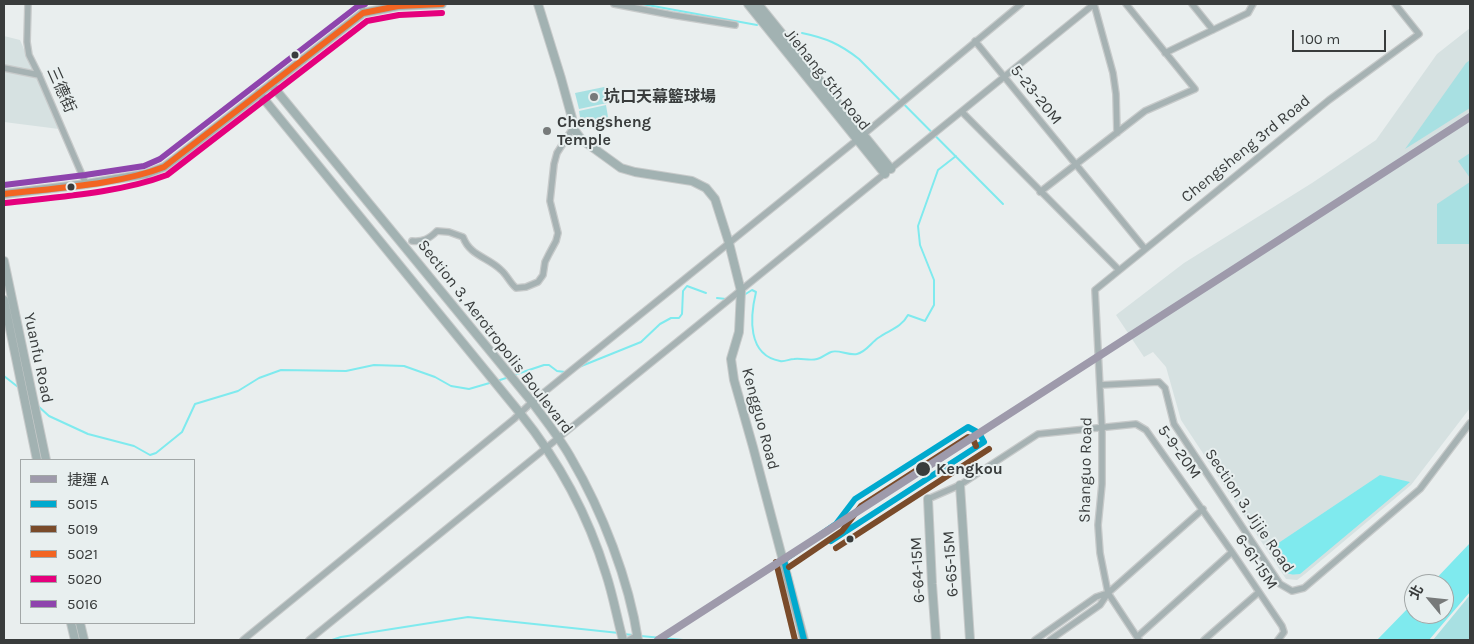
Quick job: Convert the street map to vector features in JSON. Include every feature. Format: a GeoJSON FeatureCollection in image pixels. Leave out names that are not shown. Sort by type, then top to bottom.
{"type":"FeatureCollection","features":[{"type":"Feature","properties":{"kind":"street","name":"三德街"},"geometry":{"type":"LineString","coordinates":[[28,4],[29,55],[86,184]]}},
{"type":"Feature","properties":{"kind":"street"},"geometry":{"type":"LineString","coordinates":[[362,4],[363,13]]}},
{"type":"Feature","properties":{"kind":"street"},"geometry":{"type":"LineString","coordinates":[[4,194],[86,184],[146,174],[164,167],[363,13],[398,6],[442,4]]}},
{"type":"Feature","properties":{"kind":"street"},"geometry":{"type":"LineString","coordinates":[[412,241],[420,242],[437,232],[450,232],[463,238],[466,246],[472,252],[502,270],[516,288],[526,287],[538,282],[543,275],[545,262],[558,233],[550,201],[554,164],[557,153],[573,128],[561,78],[538,4]]}},
{"type":"Feature","properties":{"kind":"street"},"geometry":{"type":"LineString","coordinates":[[614,4],[735,25]]}},
{"type":"Feature","properties":{"kind":"street","name":"Jiehang 5th Road"},"geometry":{"type":"LineString","coordinates":[[748,4],[861,136]]}},
{"type":"Feature","properties":{"kind":"street","name":"Jiehang 5th Road"},"geometry":{"type":"LineString","coordinates":[[758,4],[888,171]]}},
{"type":"Feature","properties":{"kind":"street"},"geometry":{"type":"LineString","coordinates":[[243,640],[1021,4]]}},
{"type":"Feature","properties":{"kind":"street"},"geometry":{"type":"LineString","coordinates":[[309,640],[1094,4],[1113,73],[1116,94],[1117,133]]}},
{"type":"Feature","properties":{"kind":"street"},"geometry":{"type":"LineString","coordinates":[[1040,192],[1145,111],[1195,89],[1126,4]]}},
{"type":"Feature","properties":{"kind":"street"},"geometry":{"type":"LineString","coordinates":[[1192,4],[1213,30]]}},
{"type":"Feature","properties":{"kind":"street"},"geometry":{"type":"LineString","coordinates":[[1165,52],[1248,14],[1253,4]]}},
{"type":"Feature","properties":{"kind":"street","name":"Chengsheng 3rd Road"},"geometry":{"type":"LineString","coordinates":[[1095,290],[1329,100],[1419,34],[1395,4]]}},
{"type":"Feature","properties":{"kind":"street","name":"5-23-20M"},"geometry":{"type":"LineString","coordinates":[[975,41],[1144,249]]}},
{"type":"Feature","properties":{"kind":"street"},"geometry":{"type":"LineString","coordinates":[[4,68],[39,75]]}},
{"type":"Feature","properties":{"kind":"street","name":"Section 3, Aerotropolis Boulevard"},"geometry":{"type":"LineString","coordinates":[[271,84],[532,402],[559,439],[588,490],[605,526],[627,594],[638,638]]}},
{"type":"Feature","properties":{"kind":"street","name":"Section 3, Aerotropolis Boulevard"},"geometry":{"type":"LineString","coordinates":[[259,93],[547,448],[574,496],[606,573],[622,640]]}},
{"type":"Feature","properties":{"kind":"street"},"geometry":{"type":"LineString","coordinates":[[962,112],[1119,270]]}},
{"type":"Feature","properties":{"kind":"street","name":"Kengguo Road"},"geometry":{"type":"LineString","coordinates":[[573,128],[581,139],[621,168],[635,172],[684,179],[706,188],[715,198],[741,291],[739,332],[731,359],[734,380],[760,470],[803,636]]}},
{"type":"Feature","properties":{"kind":"street","name":"Yuanfu Road"},"geometry":{"type":"LineString","coordinates":[[4,260],[46,459]]}},
{"type":"Feature","properties":{"kind":"street","name":"Shanguo Road"},"geometry":{"type":"LineString","coordinates":[[1095,290],[1102,429],[1102,484],[1098,525],[1100,553],[1108,593],[1138,639]]}},
{"type":"Feature","properties":{"kind":"street","name":"Yuanfu Road"},"geometry":{"type":"LineString","coordinates":[[4,300],[37,459]]}},
{"type":"Feature","properties":{"kind":"street","name":"Section 3, Jijie Road"},"geometry":{"type":"LineString","coordinates":[[1100,385],[1159,382],[1165,388],[1174,424],[1280,584],[1292,591],[1304,588],[1420,489],[1470,423]]}},
{"type":"Feature","properties":{"kind":"street","name":"5-9-20M"},"geometry":{"type":"LineString","coordinates":[[928,498],[960,485],[1038,434],[1102,429],[1136,424],[1146,430],[1202,509]]}},
{"type":"Feature","properties":{"kind":"street","name":"6-65-15M"},"geometry":{"type":"LineString","coordinates":[[960,485],[970,640]]}},
{"type":"Feature","properties":{"kind":"street","name":"6-64-15M"},"geometry":{"type":"LineString","coordinates":[[928,498],[936,640]]}},
{"type":"Feature","properties":{"kind":"street"},"geometry":{"type":"LineString","coordinates":[[1050,640],[1100,605],[1108,593],[1202,509]]}},
{"type":"Feature","properties":{"kind":"street","name":"6-61-15M"},"geometry":{"type":"LineString","coordinates":[[1202,509],[1282,626],[1284,632],[1278,640]]}},
{"type":"Feature","properties":{"kind":"street"},"geometry":{"type":"LineString","coordinates":[[1138,639],[1232,552]]}},
{"type":"Feature","properties":{"kind":"street"},"geometry":{"type":"LineString","coordinates":[[1204,640],[1259,592]]}},
{"type":"Feature","properties":{"kind":"street"},"geometry":{"type":"LineString","coordinates":[[1034,640],[1096,598],[1108,593]]}},
{"type":"Feature","properties":{"kind":"street"},"geometry":{"type":"LineString","coordinates":[[71,624],[75,640]]}},
{"type":"Feature","properties":{"kind":"street"},"geometry":{"type":"LineString","coordinates":[[80,624],[84,640]]}},
{"type":"Feature","properties":{"kind":"street"},"geometry":{"type":"LineString","coordinates":[[630,640],[638,638]]}},
{"type":"Feature","properties":{"kind":"shaded area"},"geometry":{"type":"Polygon","coordinates":[[[1470,28],[1470,408],[1411,485],[1305,574],[1297,580],[1286,579],[1181,420],[1166,367],[1153,352],[1144,357],[1116,315],[1184,263],[1312,183],[1376,140],[1437,54],[1470,28]]]}},
{"type":"Feature","properties":{"kind":"shaded area"},"geometry":{"type":"Polygon","coordinates":[[[4,36],[20,40],[59,129],[4,122],[4,36]]]}},
{"type":"Feature","properties":{"kind":"shaded area"},"geometry":{"type":"Polygon","coordinates":[[[1470,60],[1470,108],[1405,149],[1466,63],[1470,60]]]}},
{"type":"Feature","properties":{"kind":"shaded area","name":"坑口天幕籃球場"},"geometry":{"type":"Polygon","coordinates":[[[609,86],[612,102],[579,109],[575,93],[609,86]]]}},
{"type":"Feature","properties":{"kind":"shaded area"},"geometry":{"type":"Polygon","coordinates":[[[606,105],[609,123],[582,129],[579,111],[606,105]]]}},
{"type":"Feature","properties":{"kind":"shaded area"},"geometry":{"type":"Polygon","coordinates":[[[1470,153],[1470,178],[1458,161],[1470,153]]]}},
{"type":"Feature","properties":{"kind":"shaded area"},"geometry":{"type":"Polygon","coordinates":[[[1470,182],[1470,244],[1437,244],[1437,204],[1470,182]]]}},
{"type":"Feature","properties":{"kind":"shaded area"},"geometry":{"type":"Polygon","coordinates":[[[1470,595],[1470,640],[1433,640],[1446,624],[1454,624],[1454,614],[1470,595]]]}},
{"type":"Feature","properties":{"kind":"water"},"geometry":{"type":"Polygon","coordinates":[[[1380,475],[1410,482],[1300,574],[1286,572],[1282,567],[1287,564],[1274,546],[1380,475]]]}},
{"type":"Feature","properties":{"kind":"water"},"geometry":{"type":"Polygon","coordinates":[[[1470,543],[1470,592],[1454,611],[1454,574],[1441,574],[1470,543]]]}},
{"type":"Feature","properties":{"kind":"water"},"geometry":{"type":"Polygon","coordinates":[[[1404,612],[1404,624],[1443,624],[1429,640],[1377,640],[1404,612]]]}},
{"type":"Feature","properties":{"kind":"waterway"},"geometry":{"type":"LineString","coordinates":[[642,4],[757,25]]}},
{"type":"Feature","properties":{"kind":"waterway"},"geometry":{"type":"LineString","coordinates":[[802,33],[832,42],[859,59],[1003,204]]}},
{"type":"Feature","properties":{"kind":"waterway"},"geometry":{"type":"LineString","coordinates":[[744,295],[752,290],[756,292],[752,323],[756,343],[761,351],[769,357],[780,361],[792,359],[814,360],[834,351],[857,354],[898,326],[908,315],[925,321],[934,305],[934,280],[920,245],[918,226],[938,170],[956,156]]}},
{"type":"Feature","properties":{"kind":"waterway"},"geometry":{"type":"LineString","coordinates":[[579,367],[641,342],[660,324],[671,318],[679,318],[682,314],[683,291],[687,286],[706,293]]}},
{"type":"Feature","properties":{"kind":"waterway"},"geometry":{"type":"LineString","coordinates":[[717,298],[726,299]]}},
{"type":"Feature","properties":{"kind":"waterway"},"geometry":{"type":"LineString","coordinates":[[38,406],[49,416],[88,434],[134,446],[150,455],[156,453],[182,432],[195,404],[238,391],[259,378],[281,370],[346,371],[374,365],[404,366],[435,377],[451,386],[469,389],[493,382]]}},
{"type":"Feature","properties":{"kind":"waterway"},"geometry":{"type":"LineString","coordinates":[[514,375],[544,365],[549,365],[557,371],[565,372]]}},
{"type":"Feature","properties":{"kind":"waterway"},"geometry":{"type":"LineString","coordinates":[[4,376],[18,387]]}},
{"type":"Feature","properties":{"kind":"waterway"},"geometry":{"type":"LineString","coordinates":[[497,381],[509,377]]}},
{"type":"Feature","properties":{"kind":"waterway"},"geometry":{"type":"LineString","coordinates":[[332,640],[468,617],[619,633]]}},
{"type":"Feature","properties":{"kind":"waterway"},"geometry":{"type":"LineString","coordinates":[[623,634],[633,635]]}},
{"type":"Feature","properties":{"kind":"waterway"},"geometry":{"type":"LineString","coordinates":[[641,636],[683,640]]}},
{"type":"Feature","properties":{"kind":"metro line","name":"A"},"geometry":{"type":"LineString","coordinates":[[658,640],[1470,117]]}},
{"type":"Feature","properties":{"kind":"transit line","name":"5016"},"geometry":{"type":"LineString","coordinates":[[4,185],[144,166],[160,159],[358,6],[365,4]]}},
{"type":"Feature","properties":{"kind":"transit line","name":"5021"},"geometry":{"type":"LineString","coordinates":[[4,194],[106,182],[164,167],[363,13],[398,6],[442,4]]}},
{"type":"Feature","properties":{"kind":"transit line","name":"5020"},"geometry":{"type":"LineString","coordinates":[[5,203],[109,190],[167,175],[367,21],[399,15],[442,13]]}},
{"type":"Feature","properties":{"kind":"transit line","name":"5015"},"geometry":{"type":"LineString","coordinates":[[784,560],[836,524],[855,499],[968,427],[979,433],[984,442]]}},
{"type":"Feature","properties":{"kind":"transit line","name":"5019"},"geometry":{"type":"LineString","coordinates":[[789,567],[842,531],[861,506],[968,437],[973,439],[976,446]]}},
{"type":"Feature","properties":{"kind":"transit line","name":"5015"},"geometry":{"type":"LineString","coordinates":[[831,541],[984,442]]}},
{"type":"Feature","properties":{"kind":"transit line","name":"5019"},"geometry":{"type":"LineString","coordinates":[[836,548],[989,449]]}},
{"type":"Feature","properties":{"kind":"transit line","name":"5015"},"geometry":{"type":"LineString","coordinates":[[784,560],[804,640]]}},
{"type":"Feature","properties":{"kind":"transit line","name":"5019"},"geometry":{"type":"LineString","coordinates":[[776,562],[795,640]]}},
{"type":"Feature","properties":{"kind":"place","name":"坑口天幕籃球場"},"geometry":{"type":"Point","coordinates":[594,97]}},
{"type":"Feature","properties":{"kind":"place","name":"Chengsheng Temple"},"geometry":{"type":"Point","coordinates":[547,131]}},
{"type":"Feature","properties":{"kind":"place","name":"Kengkou"},"geometry":{"type":"Point","coordinates":[923,469]}}]}
